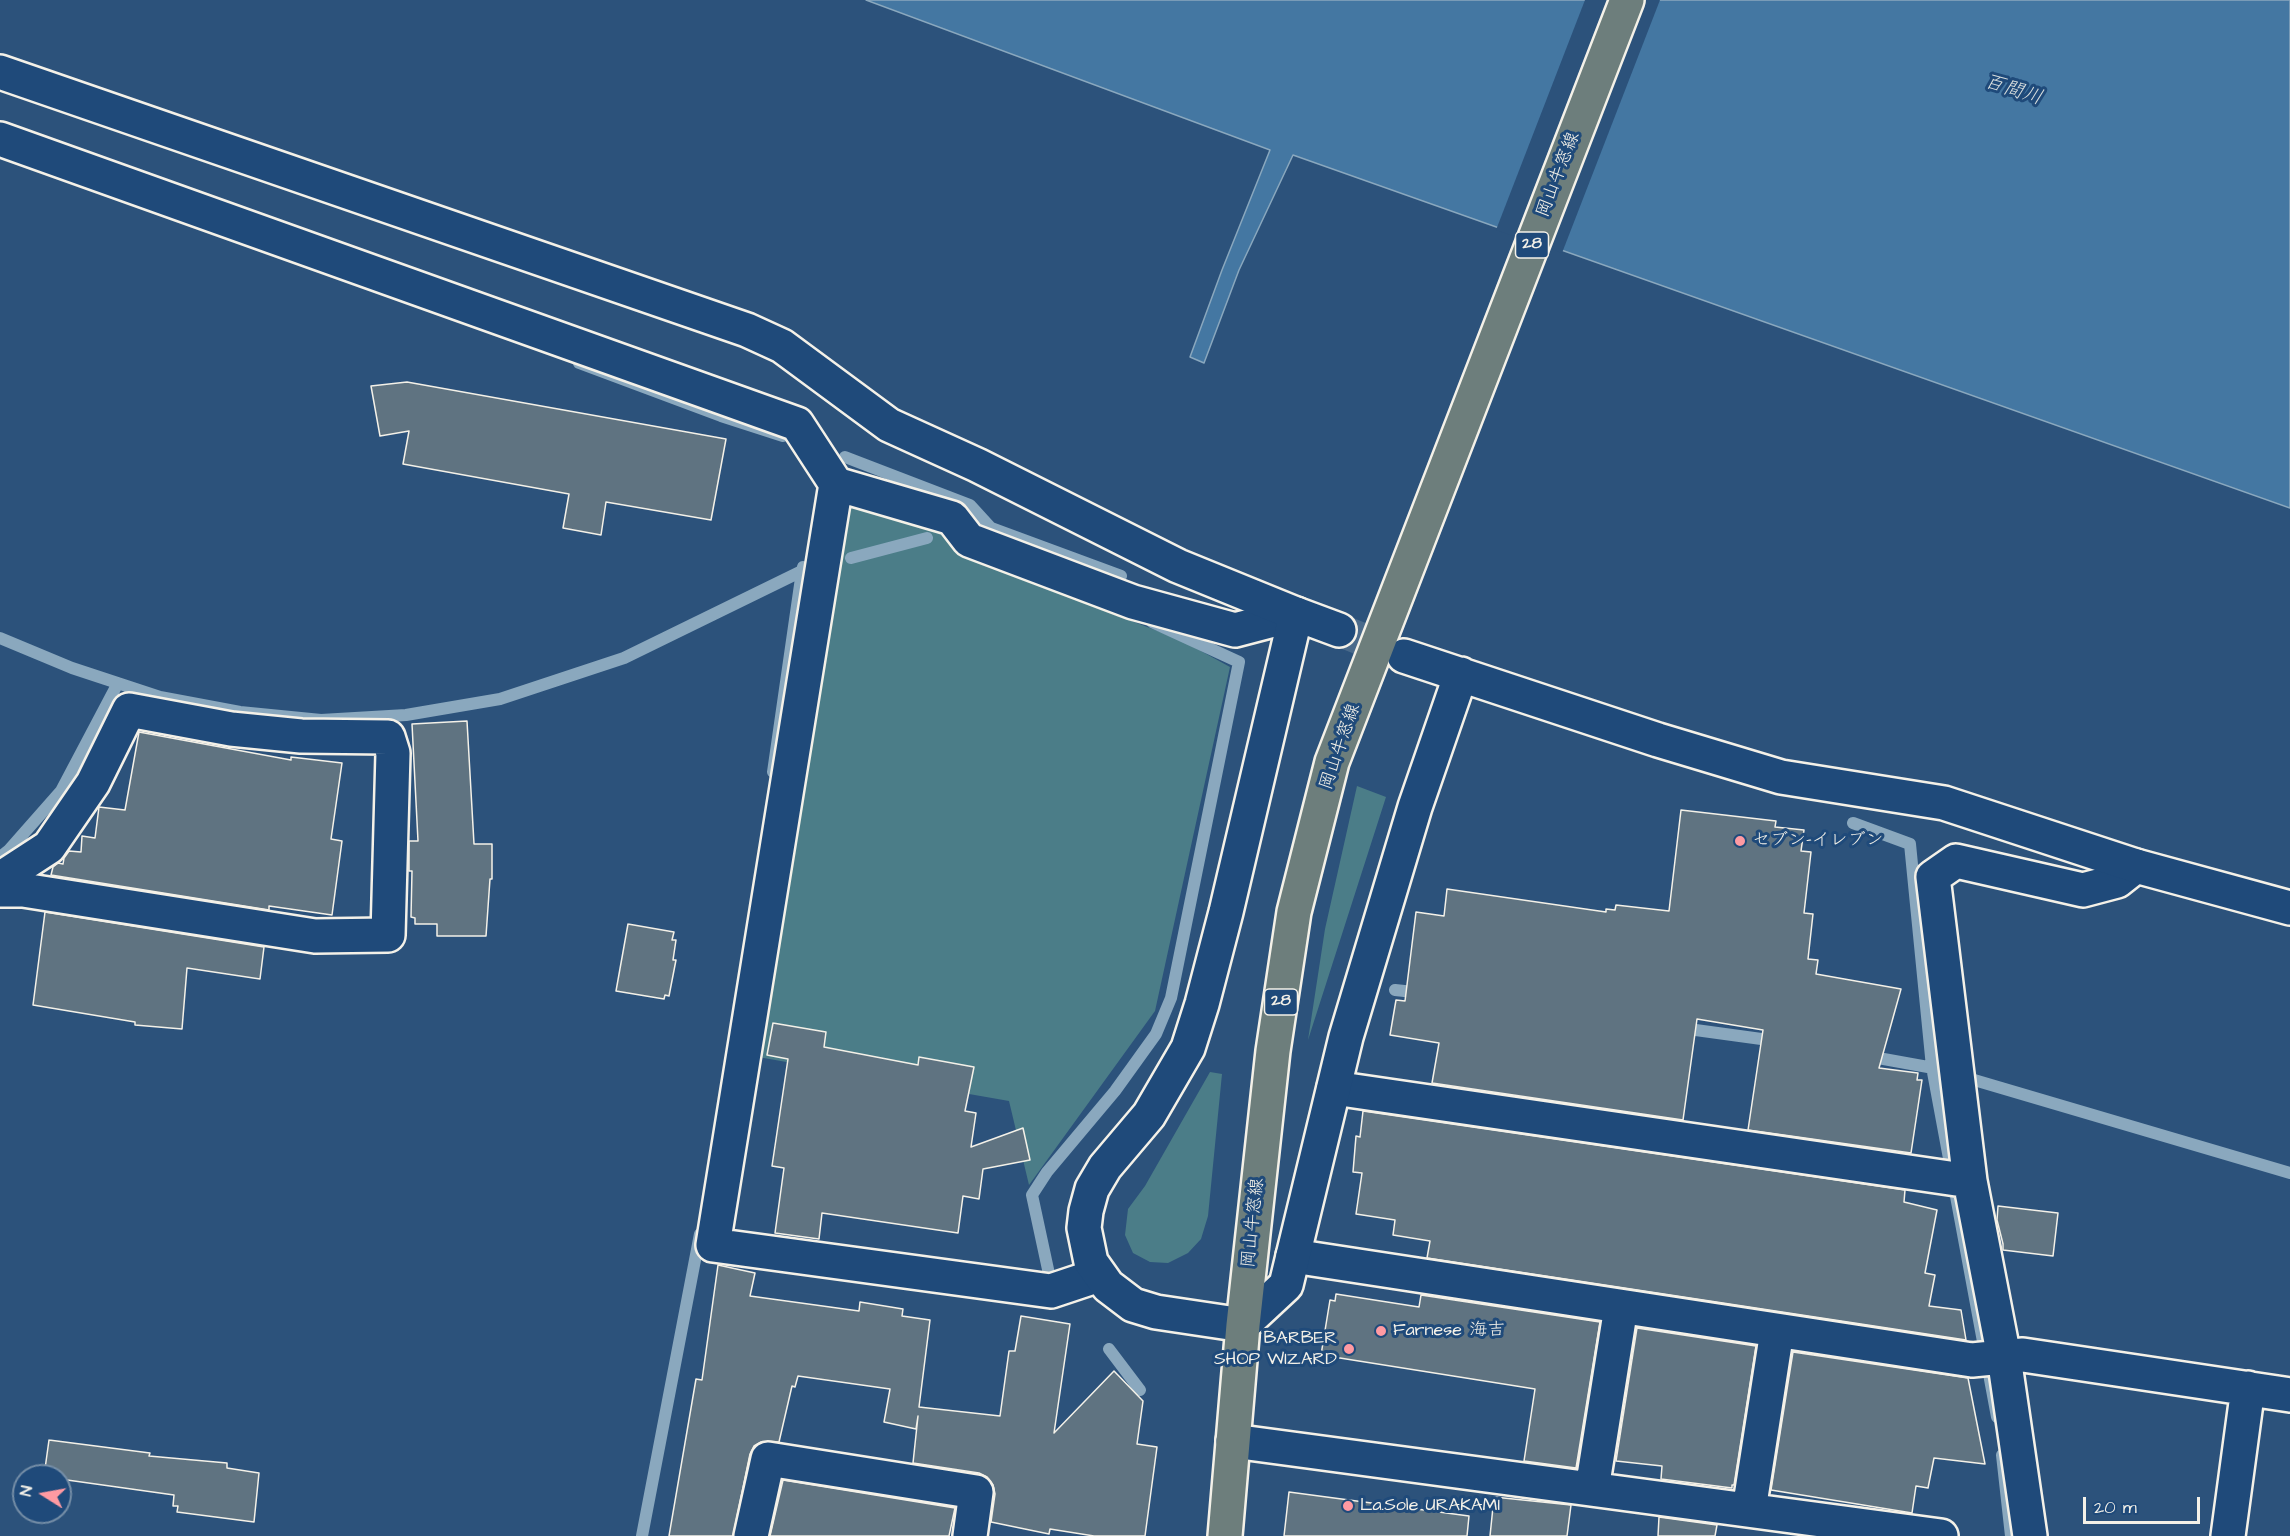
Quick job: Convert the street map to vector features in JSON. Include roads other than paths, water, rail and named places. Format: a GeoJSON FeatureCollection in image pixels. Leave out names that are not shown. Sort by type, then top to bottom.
{"type":"FeatureCollection","features":[{"type":"Feature","properties":{"kind":"main road","name":"岡山牛窓線"},"geometry":{"type":"LineString","coordinates":[[1225,1536],[1243,1325],[1274,1051],[1294,912],[1332,762],[1627,0]]}},
{"type":"Feature","properties":{"kind":"street"},"geometry":{"type":"LineString","coordinates":[[0,72],[747,330],[782,346],[889,425],[977,465],[1178,566],[1339,630]]}},
{"type":"Feature","properties":{"kind":"street"},"geometry":{"type":"LineString","coordinates":[[0,139],[797,424],[836,484],[952,518],[969,540],[1133,602],[1235,630],[1296,614]]}},
{"type":"Feature","properties":{"kind":"street"},"geometry":{"type":"LineString","coordinates":[[836,484],[713,1245],[1051,1291],[1099,1275]]}},
{"type":"Feature","properties":{"kind":"street"},"geometry":{"type":"LineString","coordinates":[[1296,614],[1226,912],[1188,1048],[1149,1115],[1105,1167],[1092,1189],[1086,1211],[1084,1228],[1086,1245],[1092,1262],[1108,1286],[1133,1305],[1156,1312],[1243,1325],[1286,1285],[1346,1037],[1415,807],[1461,674]]}},
{"type":"Feature","properties":{"kind":"street"},"geometry":{"type":"LineString","coordinates":[[1404,656],[1658,740],[1781,777],[1944,803],[2136,866],[2290,908]]}},
{"type":"Feature","properties":{"kind":"street"},"geometry":{"type":"LineString","coordinates":[[0,879],[49,847],[93,783],[129,710],[231,729],[301,736],[388,737],[393,753],[388,935],[315,936],[23,890],[0,890]]}},
{"type":"Feature","properties":{"kind":"street"},"geometry":{"type":"LineString","coordinates":[[2030,1536],[1989,1359],[1956,1179],[1933,877],[1956,861],[2083,890],[2117,881],[2136,866]]}},
{"type":"Feature","properties":{"kind":"street"},"geometry":{"type":"LineString","coordinates":[[1334,1088],[1956,1179]]}},
{"type":"Feature","properties":{"kind":"street"},"geometry":{"type":"LineString","coordinates":[[1293,1256],[1777,1331],[1989,1359],[2023,1355],[2290,1395]]}},
{"type":"Feature","properties":{"kind":"street"},"geometry":{"type":"LineString","coordinates":[[1592,1489],[1621,1307]]}},
{"type":"Feature","properties":{"kind":"street"},"geometry":{"type":"LineString","coordinates":[[1749,1510],[1777,1331]]}},
{"type":"Feature","properties":{"kind":"street"},"geometry":{"type":"LineString","coordinates":[[2228,1536],[2248,1388]]}},
{"type":"Feature","properties":{"kind":"street"},"geometry":{"type":"LineString","coordinates":[[1233,1441],[1941,1536]]}},
{"type":"Feature","properties":{"kind":"street"},"geometry":{"type":"LineString","coordinates":[[751,1536],[768,1459],[976,1492],[970,1536]]}},
{"type":"Feature","properties":{"kind":"water","name":"百間川"},"geometry":{"type":"Polygon","coordinates":[[[866,0],[2290,0],[2290,508],[1293,155],[1239,270],[1204,363],[1190,357],[1270,150],[866,0]]]}},
{"type":"Feature","properties":{"kind":"waterway"},"geometry":{"type":"LineString","coordinates":[[579,363],[721,416],[783,436]]}},
{"type":"Feature","properties":{"kind":"waterway"},"geometry":{"type":"LineString","coordinates":[[845,457],[970,505],[991,528],[1121,576]]}},
{"type":"Feature","properties":{"kind":"waterway"},"geometry":{"type":"LineString","coordinates":[[851,558],[927,538]]}},
{"type":"Feature","properties":{"kind":"waterway"},"geometry":{"type":"LineString","coordinates":[[0,638],[72,668],[160,697],[240,712],[321,720],[406,715],[500,699],[624,658],[802,571],[803,567]]}},
{"type":"Feature","properties":{"kind":"waterway"},"geometry":{"type":"LineString","coordinates":[[773,772],[802,571],[812,569]]}},
{"type":"Feature","properties":{"kind":"waterway"},"geometry":{"type":"LineString","coordinates":[[1049,1274],[1032,1195],[1047,1172],[1115,1091],[1156,1034],[1171,998],[1239,662],[1152,622]]}},
{"type":"Feature","properties":{"kind":"waterway"},"geometry":{"type":"LineString","coordinates":[[0,857],[9,850],[61,791],[118,683]]}},
{"type":"Feature","properties":{"kind":"waterway"},"geometry":{"type":"LineString","coordinates":[[1853,823],[1910,844],[1932,1067],[1997,1417]]}},
{"type":"Feature","properties":{"kind":"waterway"},"geometry":{"type":"LineString","coordinates":[[1395,990],[1423,993]]}},
{"type":"Feature","properties":{"kind":"waterway"},"geometry":{"type":"LineString","coordinates":[[1681,1028],[1776,1041]]}},
{"type":"Feature","properties":{"kind":"waterway"},"geometry":{"type":"LineString","coordinates":[[1867,1056],[1939,1069]]}},
{"type":"Feature","properties":{"kind":"waterway"},"geometry":{"type":"LineString","coordinates":[[1964,1077],[2290,1173]]}},
{"type":"Feature","properties":{"kind":"waterway"},"geometry":{"type":"LineString","coordinates":[[642,1536],[700,1234]]}},
{"type":"Feature","properties":{"kind":"waterway"},"geometry":{"type":"LineString","coordinates":[[1109,1349],[1140,1390]]}},
{"type":"Feature","properties":{"kind":"waterway"},"geometry":{"type":"LineString","coordinates":[[2002,1455],[2011,1536]]}},
{"type":"Feature","properties":{"kind":"tunnel"},"geometry":{"type":"LineString","coordinates":[[1339,630],[1404,656]]}},
{"type":"Feature","properties":{"kind":"place","name":"セブン-イレブン"},"geometry":{"type":"Point","coordinates":[1740,841]}},
{"type":"Feature","properties":{"kind":"place","name":"Farnese 海吉"},"geometry":{"type":"Point","coordinates":[1381,1331]}},
{"type":"Feature","properties":{"kind":"place","name":"BARBER SHOP WIZARD"},"geometry":{"type":"Point","coordinates":[1349,1349]}},
{"type":"Feature","properties":{"kind":"place","name":"La.Sole URAKAMI"},"geometry":{"type":"Point","coordinates":[1348,1506]}}]}
